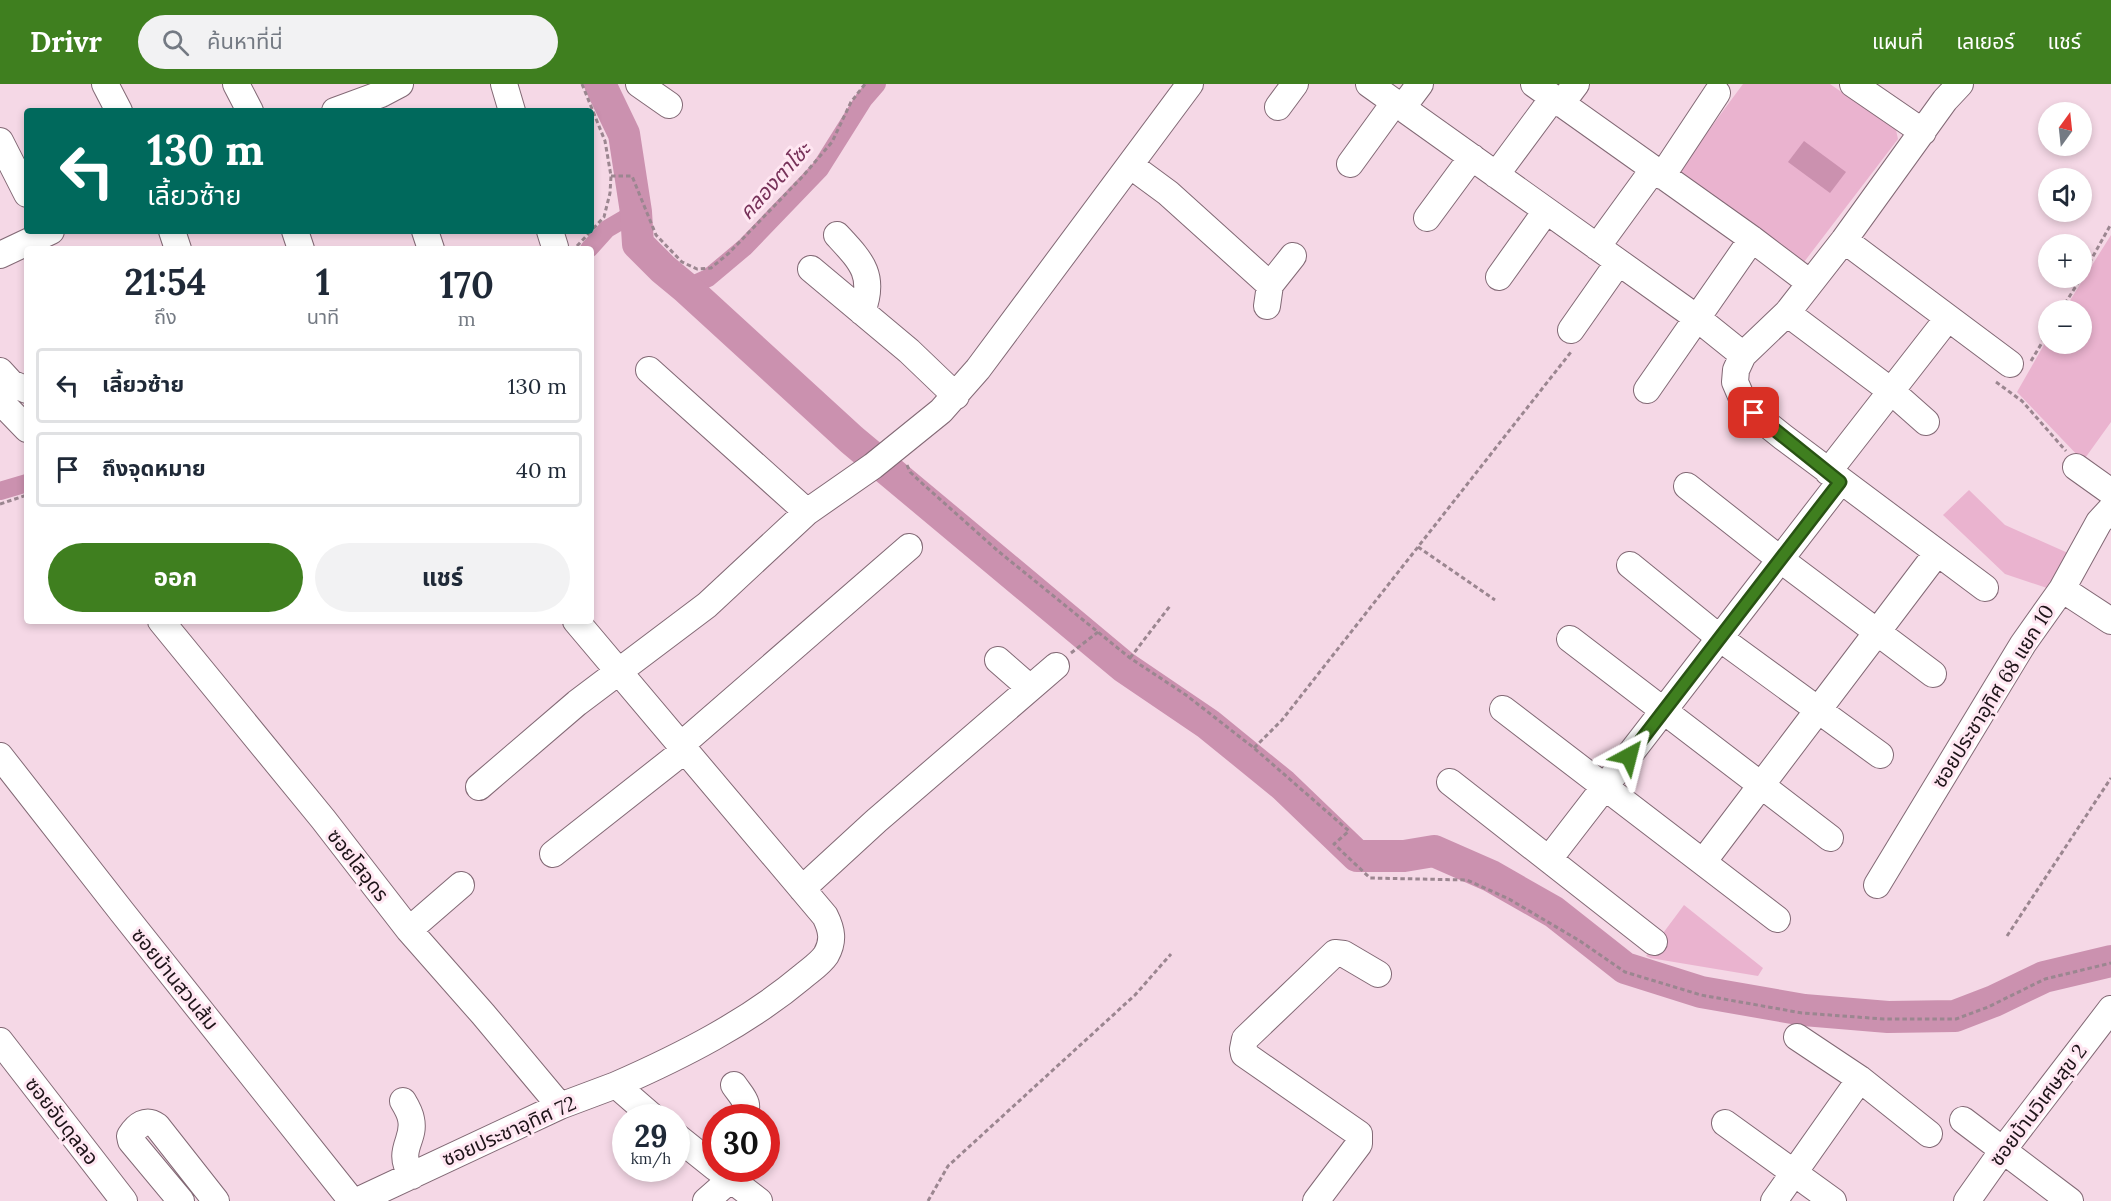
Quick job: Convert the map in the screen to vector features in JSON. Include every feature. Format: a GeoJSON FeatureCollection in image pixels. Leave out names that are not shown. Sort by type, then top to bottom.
{"type":"FeatureCollection","features":[{"type":"Feature","properties":{"kind":"street"},"geometry":{"type":"LineString","coordinates":[[105,84],[117,108]]}},
{"type":"Feature","properties":{"kind":"street"},"geometry":{"type":"LineString","coordinates":[[236,84],[248,108]]}},
{"type":"Feature","properties":{"kind":"street"},"geometry":{"type":"LineString","coordinates":[[504,84],[511,108]]}},
{"type":"Feature","properties":{"kind":"street"},"geometry":{"type":"LineString","coordinates":[[639,84],[669,105]]}},
{"type":"Feature","properties":{"kind":"street"},"geometry":{"type":"LineString","coordinates":[[479,787],[577,703],[707,605],[807,512],[881,459],[941,411],[978,369],[1190,84]]}},
{"type":"Feature","properties":{"kind":"street"},"geometry":{"type":"LineString","coordinates":[[1278,107],[1295,84]]}},
{"type":"Feature","properties":{"kind":"street"},"geometry":{"type":"LineString","coordinates":[[1369,84],[1697,318],[1743,355]]}},
{"type":"Feature","properties":{"kind":"street"},"geometry":{"type":"LineString","coordinates":[[1350,164],[1398,105],[1420,84]]}},
{"type":"Feature","properties":{"kind":"street"},"geometry":{"type":"LineString","coordinates":[[1853,84],[1923,132]]}},
{"type":"Feature","properties":{"kind":"street"},"geometry":{"type":"LineString","coordinates":[[1597,247],[1657,173],[1712,87]]}},
{"type":"Feature","properties":{"kind":"street"},"geometry":{"type":"LineString","coordinates":[[1951,90],[1923,132],[1810,284],[1787,313],[1743,355],[1736,370],[1735,382],[1741,396],[1754,413],[1834,477],[1985,588]]}},
{"type":"Feature","properties":{"kind":"street"},"geometry":{"type":"LineString","coordinates":[[1496,175],[1556,92],[1657,173],[1752,239],[1810,284]]}},
{"type":"Feature","properties":{"kind":"street"},"geometry":{"type":"LineString","coordinates":[[343,108],[385,93]]}},
{"type":"Feature","properties":{"kind":"street"},"geometry":{"type":"LineString","coordinates":[[0,141],[24,188]]}},
{"type":"Feature","properties":{"kind":"street"},"geometry":{"type":"LineString","coordinates":[[1426,218],[1472,157]]}},
{"type":"Feature","properties":{"kind":"street"},"geometry":{"type":"LineString","coordinates":[[1130,165],[1168,193],[1268,295],[1293,256]]}},
{"type":"Feature","properties":{"kind":"street"},"geometry":{"type":"LineString","coordinates":[[1499,277],[1546,211]]}},
{"type":"Feature","properties":{"kind":"street"},"geometry":{"type":"LineString","coordinates":[[837,235],[858,259],[867,274],[869,287],[862,312]]}},
{"type":"Feature","properties":{"kind":"street"},"geometry":{"type":"LineString","coordinates":[[0,255],[49,236]]}},
{"type":"Feature","properties":{"kind":"street"},"geometry":{"type":"LineString","coordinates":[[1647,390],[1752,239]]}},
{"type":"Feature","properties":{"kind":"street"},"geometry":{"type":"LineString","coordinates":[[1844,240],[1948,318],[2000,371]]}},
{"type":"Feature","properties":{"kind":"street"},"geometry":{"type":"LineString","coordinates":[[1571,341],[1618,263]]}},
{"type":"Feature","properties":{"kind":"street"},"geometry":{"type":"LineString","coordinates":[[811,269],[936,375],[956,396]]}},
{"type":"Feature","properties":{"kind":"street"},"geometry":{"type":"LineString","coordinates":[[1787,313],[1891,391],[1926,422]]}},
{"type":"Feature","properties":{"kind":"street"},"geometry":{"type":"LineString","coordinates":[[1549,859],[1781,560],[1891,391],[1948,318]]}},
{"type":"Feature","properties":{"kind":"street"},"geometry":{"type":"LineString","coordinates":[[649,370],[807,512]]}},
{"type":"Feature","properties":{"kind":"street"},"geometry":{"type":"LineString","coordinates":[[0,371],[11,383],[24,389]]}},
{"type":"Feature","properties":{"kind":"street"},"geometry":{"type":"LineString","coordinates":[[0,401],[24,426]]}},
{"type":"Feature","properties":{"kind":"street"},"geometry":{"type":"LineString","coordinates":[[2076,466],[2111,492]]}},
{"type":"Feature","properties":{"kind":"street"},"geometry":{"type":"LineString","coordinates":[[1687,486],[1933,674]]}},
{"type":"Feature","properties":{"kind":"street","name":"ซอยประชาอุทิศ 68 แยก 10"},"geometry":{"type":"LineString","coordinates":[[1876,885],[2023,644],[2062,589],[2099,522],[2111,509]]}},
{"type":"Feature","properties":{"kind":"street"},"geometry":{"type":"LineString","coordinates":[[553,854],[683,748],[909,547]]}},
{"type":"Feature","properties":{"kind":"street"},"geometry":{"type":"LineString","coordinates":[[1703,862],[1937,553]]}},
{"type":"Feature","properties":{"kind":"street"},"geometry":{"type":"LineString","coordinates":[[1630,565],[1721,639],[1880,755]]}},
{"type":"Feature","properties":{"kind":"street"},"geometry":{"type":"LineString","coordinates":[[2062,589],[2111,621]]}},
{"type":"Feature","properties":{"kind":"street","name":"ซอยโสอุดร"},"geometry":{"type":"LineString","coordinates":[[163,624],[323,819],[409,930],[560,1106]]}},
{"type":"Feature","properties":{"kind":"street"},"geometry":{"type":"LineString","coordinates":[[579,624],[802,889],[876,821],[1056,666]]}},
{"type":"Feature","properties":{"kind":"street"},"geometry":{"type":"LineString","coordinates":[[1570,639],[1830,838]]}},
{"type":"Feature","properties":{"kind":"street"},"geometry":{"type":"LineString","coordinates":[[998,660],[1030,688]]}},
{"type":"Feature","properties":{"kind":"street"},"geometry":{"type":"LineString","coordinates":[[1503,709],[1777,919]]}},
{"type":"Feature","properties":{"kind":"street","name":"ซอยบ้านสวนส้ม"},"geometry":{"type":"LineString","coordinates":[[0,756],[122,912],[359,1200]]}},
{"type":"Feature","properties":{"kind":"street"},"geometry":{"type":"LineString","coordinates":[[1450,782],[1654,942]]}},
{"type":"Feature","properties":{"kind":"street"},"geometry":{"type":"LineString","coordinates":[[409,930],[461,885]]}},
{"type":"Feature","properties":{"kind":"street","name":"ซอยประชาอุทิศ 72"},"geometry":{"type":"LineString","coordinates":[[359,1200],[560,1106],[668,1062],[765,1007],[816,966],[825,955],[830,942],[831,929],[825,916],[802,889]]}},
{"type":"Feature","properties":{"kind":"street"},"geometry":{"type":"LineString","coordinates":[[1316,1201],[1359,1144],[1359,1134],[1244,1054],[1243,1044],[1245,1039],[1335,953],[1344,954],[1378,974]]}},
{"type":"Feature","properties":{"kind":"street","name":"ซอยบ้านวิเศษสุข 2"},"geometry":{"type":"LineString","coordinates":[[1967,1201],[2111,1009]]}},
{"type":"Feature","properties":{"kind":"street"},"geometry":{"type":"LineString","coordinates":[[1797,1036],[1860,1079],[1929,1134]]}},
{"type":"Feature","properties":{"kind":"street","name":"ซอยอับดุลลอ"},"geometry":{"type":"LineString","coordinates":[[0,1041],[124,1201]]}},
{"type":"Feature","properties":{"kind":"street"},"geometry":{"type":"LineString","coordinates":[[1774,1201],[1860,1079]]}},
{"type":"Feature","properties":{"kind":"street"},"geometry":{"type":"LineString","coordinates":[[616,1085],[638,1104]]}},
{"type":"Feature","properties":{"kind":"street"},"geometry":{"type":"LineString","coordinates":[[734,1085],[747,1104]]}},
{"type":"Feature","properties":{"kind":"street"},"geometry":{"type":"LineString","coordinates":[[403,1101],[411,1120],[404,1155],[406,1166],[412,1176]]}},
{"type":"Feature","properties":{"kind":"street"},"geometry":{"type":"LineString","coordinates":[[1963,1120],[2070,1201]]}},
{"type":"Feature","properties":{"kind":"street"},"geometry":{"type":"LineString","coordinates":[[181,1201],[131,1141],[130,1136],[134,1129],[144,1122],[152,1122],[157,1126],[216,1201]]}},
{"type":"Feature","properties":{"kind":"street"},"geometry":{"type":"LineString","coordinates":[[1725,1123],[1833,1201]]}},
{"type":"Feature","properties":{"kind":"street"},"geometry":{"type":"LineString","coordinates":[[706,1201],[711,1182]]}},
{"type":"Feature","properties":{"kind":"street"},"geometry":{"type":"LineString","coordinates":[[737,1182],[759,1201]]}},
{"type":"Feature","properties":{"kind":"path"},"geometry":{"type":"LineString","coordinates":[[582,84],[592,108]]}},
{"type":"Feature","properties":{"kind":"path"},"geometry":{"type":"LineString","coordinates":[[613,176],[630,175],[656,235],[682,262],[697,269],[711,268],[729,254],[810,168],[831,142],[851,102],[865,84]]}},
{"type":"Feature","properties":{"kind":"path"},"geometry":{"type":"LineString","coordinates":[[594,114],[605,141],[613,176],[604,217],[594,228]]}},
{"type":"Feature","properties":{"kind":"path"},"geometry":{"type":"LineString","coordinates":[[2092,258],[2111,224]]}},
{"type":"Feature","properties":{"kind":"path"},"geometry":{"type":"LineString","coordinates":[[559,242],[582,234]]}},
{"type":"Feature","properties":{"kind":"path"},"geometry":{"type":"LineString","coordinates":[[1254,748],[1282,720],[1418,547],[1571,341]]}},
{"type":"Feature","properties":{"kind":"path"},"geometry":{"type":"LineString","coordinates":[[2000,371],[2076,466]]}},
{"type":"Feature","properties":{"kind":"path"},"geometry":{"type":"LineString","coordinates":[[909,470],[998,551],[1130,658],[1186,695],[1254,748],[1349,831],[1334,844],[1370,878],[1467,880],[1509,899],[1580,941],[1625,972],[1701,995],[1802,1013],[1884,1019],[1956,1019],[2045,979],[2111,963]]}},
{"type":"Feature","properties":{"kind":"path"},"geometry":{"type":"LineString","coordinates":[[0,504],[24,496]]}},
{"type":"Feature","properties":{"kind":"path"},"geometry":{"type":"LineString","coordinates":[[1418,547],[1495,600]]}},
{"type":"Feature","properties":{"kind":"path"},"geometry":{"type":"LineString","coordinates":[[1130,658],[1170,606]]}},
{"type":"Feature","properties":{"kind":"path"},"geometry":{"type":"LineString","coordinates":[[1056,666],[1098,632]]}},
{"type":"Feature","properties":{"kind":"path"},"geometry":{"type":"LineString","coordinates":[[2007,936],[2111,778]]}},
{"type":"Feature","properties":{"kind":"path"},"geometry":{"type":"LineString","coordinates":[[928,1201],[948,1166],[1136,995],[1171,954]]}},
{"type":"Feature","properties":{"kind":"shaded area"},"geometry":{"type":"Polygon","coordinates":[[[1743,84],[1830,84],[1896,130],[1898,139],[1801,266],[1685,181],[1680,169],[1743,84]]]}},
{"type":"Feature","properties":{"kind":"shaded area"},"geometry":{"type":"Polygon","coordinates":[[[1804,141],[1846,172],[1830,193],[1788,162],[1804,141]]]}},
{"type":"Feature","properties":{"kind":"shaded area"},"geometry":{"type":"Polygon","coordinates":[[[2111,235],[2111,422],[2083,461],[2017,392],[2039,354],[2092,354],[2092,300],[2070,300],[2078,288],[2092,288],[2092,265],[2111,235]]]}},
{"type":"Feature","properties":{"kind":"shaded area"},"geometry":{"type":"Polygon","coordinates":[[[1969,490],[2005,525],[2068,553],[2053,590],[2005,574],[1943,515],[1969,490]]]}},
{"type":"Feature","properties":{"kind":"shaded area"},"geometry":{"type":"Polygon","coordinates":[[[1684,905],[1763,968],[1758,976],[1646,956],[1684,905]]]}},
{"type":"Feature","properties":{"kind":"waterway"},"geometry":{"type":"LineString","coordinates":[[600,84],[624,134],[636,212],[638,244],[852,440],[1124,667],[1208,724],[1283,785],[1357,856],[1404,856],[1434,851],[1491,876],[1554,912],[1625,968],[1701,992],[1804,1010],[1888,1017],[1955,1016],[1994,1001],[2044,977],[2111,961]]}},
{"type":"Feature","properties":{"kind":"waterway","name":"คลองตาโซะ"},"geometry":{"type":"LineString","coordinates":[[686,288],[708,278],[745,247],[820,169],[864,99],[877,84]]}},
{"type":"Feature","properties":{"kind":"waterway"},"geometry":{"type":"LineString","coordinates":[[592,246],[607,229],[636,212]]}},
{"type":"Feature","properties":{"kind":"waterway"},"geometry":{"type":"LineString","coordinates":[[0,491],[24,484]]}},
{"type":"Feature","properties":{"kind":"route"},"geometry":{"type":"LineString","coordinates":[[1629,756],[1840,482],[1754,413]]}}]}
